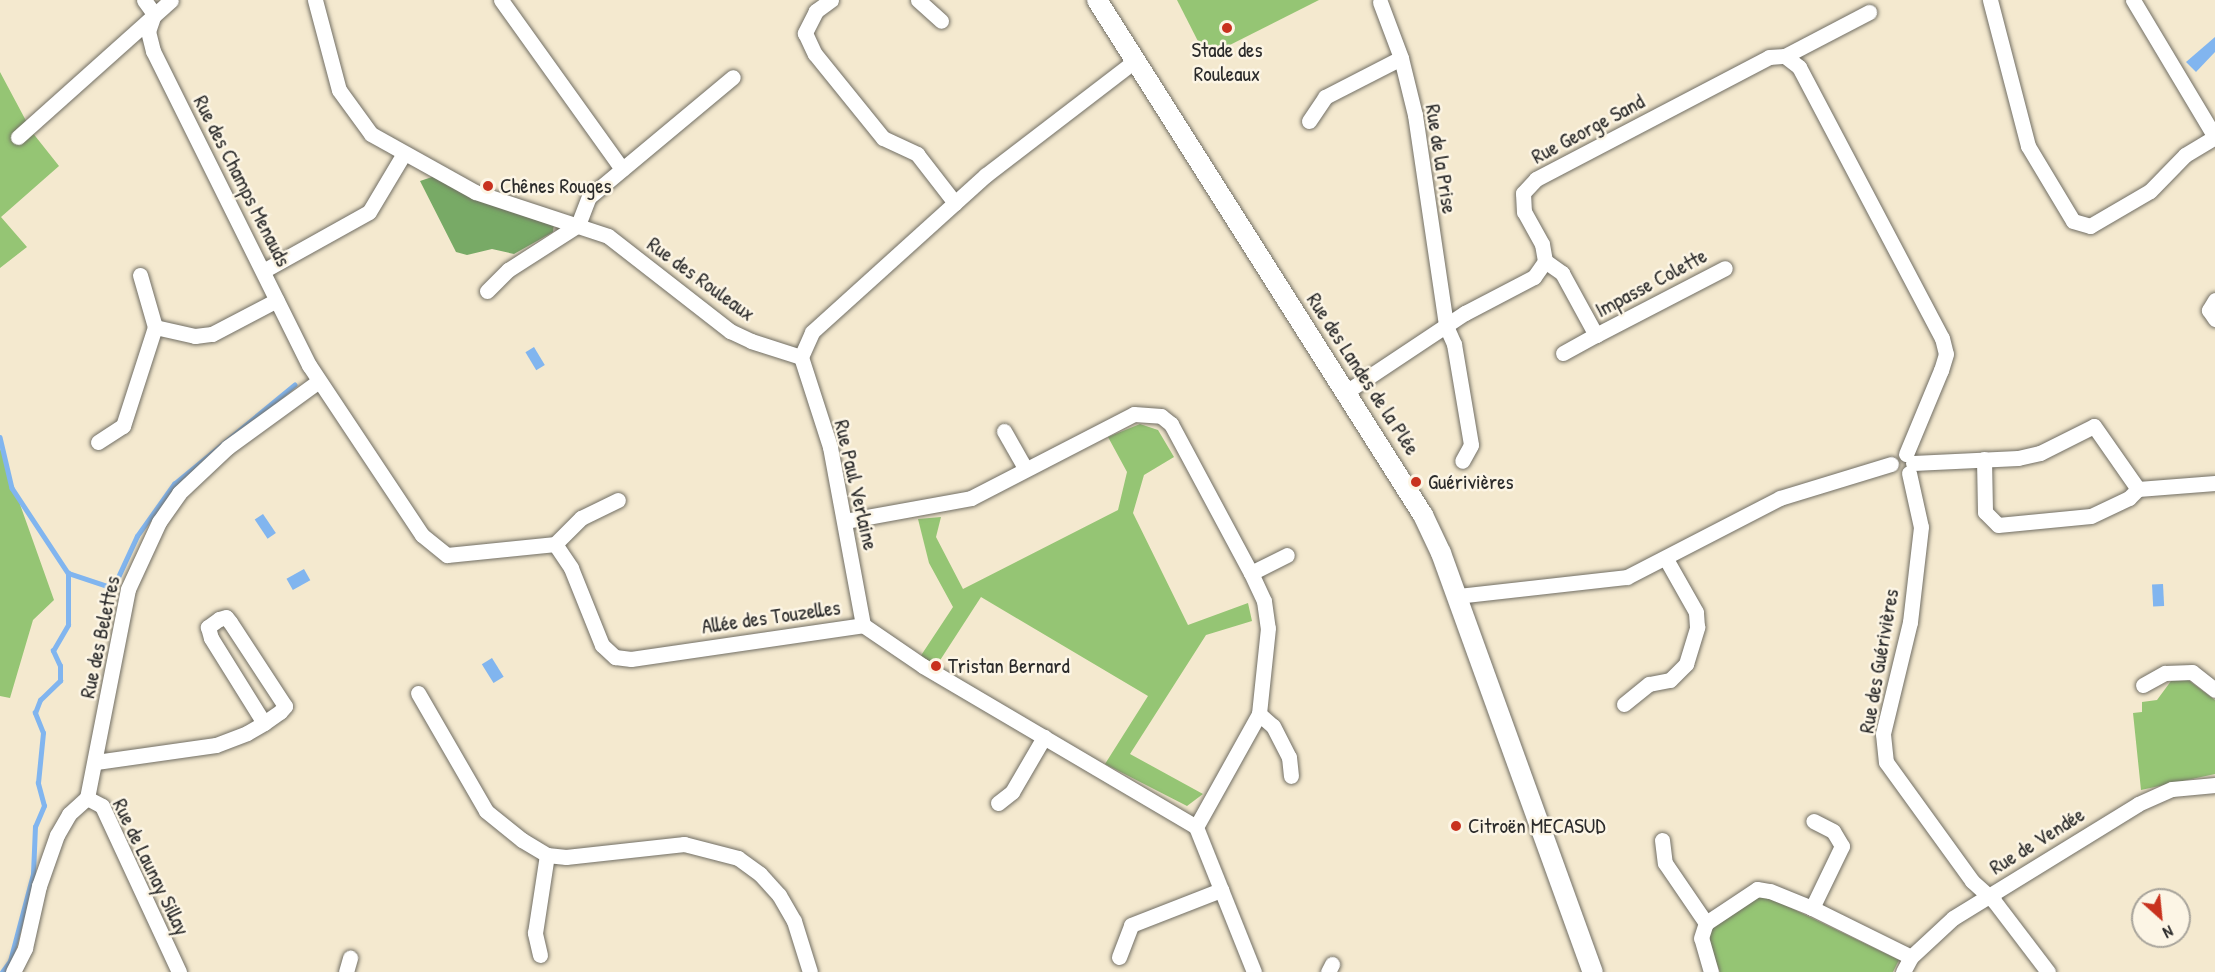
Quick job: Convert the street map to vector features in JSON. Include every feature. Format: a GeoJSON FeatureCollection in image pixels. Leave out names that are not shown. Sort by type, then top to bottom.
{"type":"FeatureCollection","features":[{"type":"Feature","properties":{"kind":"street"},"geometry":{"type":"LineString","coordinates":[[144,0],[154,14]]}},
{"type":"Feature","properties":{"kind":"street"},"geometry":{"type":"LineString","coordinates":[[18,137],[171,0]]}},
{"type":"Feature","properties":{"kind":"street","name":"Rue des Rouleaux"},"geometry":{"type":"LineString","coordinates":[[315,0],[339,90],[349,109],[371,134],[403,155],[475,192],[608,236],[730,331],[751,341],[801,357]]}},
{"type":"Feature","properties":{"kind":"street"},"geometry":{"type":"LineString","coordinates":[[501,0],[622,169]]}},
{"type":"Feature","properties":{"kind":"street"},"geometry":{"type":"LineString","coordinates":[[831,0],[816,11],[806,33],[816,54],[883,138],[917,154],[955,203]]}},
{"type":"Feature","properties":{"kind":"street"},"geometry":{"type":"LineString","coordinates":[[918,0],[941,21]]}},
{"type":"Feature","properties":{"kind":"street","name":"Rue des Landes de la Plée"},"geometry":{"type":"LineString","coordinates":[[1097,0],[1423,515],[1457,596],[1593,972]]}},
{"type":"Feature","properties":{"kind":"street"},"geometry":{"type":"LineString","coordinates":[[1990,0],[2028,146],[2073,221],[2090,226],[2150,191],[2185,155],[2215,137],[2133,0]]}},
{"type":"Feature","properties":{"kind":"street","name":"Rue de la Prise"},"geometry":{"type":"LineString","coordinates":[[1380,2],[1401,58],[1415,115],[1446,326],[1454,344],[1472,445],[1462,461]]}},
{"type":"Feature","properties":{"kind":"street","name":"Rue George Sand"},"geometry":{"type":"LineString","coordinates":[[1545,261],[1542,244],[1524,212],[1523,193],[1536,179],[1769,57],[1785,56],[1869,12]]}},
{"type":"Feature","properties":{"kind":"street","name":"Rue des Champs Menauds"},"geometry":{"type":"LineString","coordinates":[[154,14],[148,31],[153,51],[319,381]]}},
{"type":"Feature","properties":{"kind":"street"},"geometry":{"type":"LineString","coordinates":[[1457,596],[1597,583],[1628,577],[1780,498],[1891,464],[1896,473],[1909,463],[1944,362],[1946,354],[1942,338],[1799,67],[1785,56]]}},
{"type":"Feature","properties":{"kind":"street"},"geometry":{"type":"LineString","coordinates":[[1309,120],[1325,97],[1401,58]]}},
{"type":"Feature","properties":{"kind":"street"},"geometry":{"type":"LineString","coordinates":[[801,357],[812,332],[955,203],[1136,60]]}},
{"type":"Feature","properties":{"kind":"street"},"geometry":{"type":"LineString","coordinates":[[487,291],[508,270],[578,225],[589,197],[733,77]]}},
{"type":"Feature","properties":{"kind":"street"},"geometry":{"type":"LineString","coordinates":[[263,271],[369,212],[403,155]]}},
{"type":"Feature","properties":{"kind":"street"},"geometry":{"type":"LineString","coordinates":[[1346,392],[1446,326],[1534,277],[1545,261]]}},
{"type":"Feature","properties":{"kind":"street","name":"Impasse Colette"},"geometry":{"type":"LineString","coordinates":[[1545,261],[1562,273],[1596,336]]}},
{"type":"Feature","properties":{"kind":"street","name":"Impasse Colette"},"geometry":{"type":"LineString","coordinates":[[1563,353],[1725,268]]}},
{"type":"Feature","properties":{"kind":"street"},"geometry":{"type":"LineString","coordinates":[[98,442],[123,426],[155,327],[140,275]]}},
{"type":"Feature","properties":{"kind":"street"},"geometry":{"type":"LineString","coordinates":[[155,327],[203,337],[277,300]]}},
{"type":"Feature","properties":{"kind":"street"},"geometry":{"type":"LineString","coordinates":[[2215,300],[2210,310],[2215,319]]}},
{"type":"Feature","properties":{"kind":"street","name":"Rue Paul Verlaine"},"geometry":{"type":"LineString","coordinates":[[801,357],[830,447],[863,625]]}},
{"type":"Feature","properties":{"kind":"street"},"geometry":{"type":"LineString","coordinates":[[319,381],[422,535],[447,555],[555,544],[581,519],[618,500]]}},
{"type":"Feature","properties":{"kind":"street","name":"Rue des Belettes"},"geometry":{"type":"LineString","coordinates":[[87,798],[96,762],[128,589],[159,522],[179,493],[228,447],[319,381]]}},
{"type":"Feature","properties":{"kind":"street"},"geometry":{"type":"LineString","coordinates":[[845,521],[971,498],[1025,468],[1134,414],[1161,416],[1171,424],[1264,601],[1268,628],[1259,714],[1196,828],[1254,972]]}},
{"type":"Feature","properties":{"kind":"street"},"geometry":{"type":"LineString","coordinates":[[1909,463],[2040,453],[2094,426],[2138,489]]}},
{"type":"Feature","properties":{"kind":"street"},"geometry":{"type":"LineString","coordinates":[[1004,431],[1025,468]]}},
{"type":"Feature","properties":{"kind":"street"},"geometry":{"type":"LineString","coordinates":[[1984,459],[1985,512],[1998,525],[2091,516],[2129,498],[2138,489],[2215,483]]}},
{"type":"Feature","properties":{"kind":"street","name":"Rue des Guérivières"},"geometry":{"type":"LineString","coordinates":[[1909,463],[1921,527],[1910,622],[1883,734],[1886,762],[1972,881],[1989,895],[2048,972]]}},
{"type":"Feature","properties":{"kind":"street","name":"Allée des Touzelles"},"geometry":{"type":"LineString","coordinates":[[555,544],[571,568],[602,645],[615,657],[631,659],[863,625],[923,666],[1196,828]]}},
{"type":"Feature","properties":{"kind":"street"},"geometry":{"type":"LineString","coordinates":[[1251,573],[1287,555]]}},
{"type":"Feature","properties":{"kind":"street"},"geometry":{"type":"LineString","coordinates":[[1624,705],[1649,684],[1670,680],[1686,664],[1697,627],[1696,612],[1666,559]]}},
{"type":"Feature","properties":{"kind":"street"},"geometry":{"type":"LineString","coordinates":[[96,762],[200,749],[232,740],[264,723],[285,706],[230,622],[226,617],[219,618],[208,627],[211,638],[264,723]]}},
{"type":"Feature","properties":{"kind":"street"},"geometry":{"type":"LineString","coordinates":[[2143,685],[2165,673],[2192,672],[2215,690]]}},
{"type":"Feature","properties":{"kind":"street"},"geometry":{"type":"LineString","coordinates":[[417,693],[486,811],[547,855],[566,857],[684,844],[738,858],[760,874],[779,895],[794,921],[810,972]]}},
{"type":"Feature","properties":{"kind":"street"},"geometry":{"type":"LineString","coordinates":[[1259,714],[1273,726],[1289,757],[1291,776]]}},
{"type":"Feature","properties":{"kind":"street"},"geometry":{"type":"LineString","coordinates":[[998,803],[1012,792],[1044,737]]}},
{"type":"Feature","properties":{"kind":"street","name":"Rue de Vendée"},"geometry":{"type":"LineString","coordinates":[[1903,972],[1911,957],[1953,918],[2138,804],[2172,789],[2215,785]]}},
{"type":"Feature","properties":{"kind":"street","name":"Rue de Launay Sillay"},"geometry":{"type":"LineString","coordinates":[[13,972],[25,948],[37,894],[57,835],[69,814],[87,798],[102,806],[179,972]]}},
{"type":"Feature","properties":{"kind":"street"},"geometry":{"type":"LineString","coordinates":[[1812,908],[1842,846],[1833,831],[1813,821]]}},
{"type":"Feature","properties":{"kind":"street"},"geometry":{"type":"LineString","coordinates":[[1662,840],[1665,863],[1706,923]]}},
{"type":"Feature","properties":{"kind":"street"},"geometry":{"type":"LineString","coordinates":[[540,956],[535,933],[547,855]]}},
{"type":"Feature","properties":{"kind":"street"},"geometry":{"type":"LineString","coordinates":[[1711,972],[1701,938],[1706,923],[1757,889],[1812,908],[1911,957]]}},
{"type":"Feature","properties":{"kind":"street"},"geometry":{"type":"LineString","coordinates":[[1119,957],[1131,925],[1221,890]]}},
{"type":"Feature","properties":{"kind":"green space","name":"Stade des Rouleaux"},"geometry":{"type":"Polygon","coordinates":[[[1177,0],[1319,0],[1206,57],[1177,0]]]}},
{"type":"Feature","properties":{"kind":"green space"},"geometry":{"type":"Polygon","coordinates":[[[0,72],[32,132],[59,166],[1,217],[27,247],[0,268],[0,72]]]}},
{"type":"Feature","properties":{"kind":"green space"},"geometry":{"type":"Polygon","coordinates":[[[435,176],[554,223],[553,232],[514,254],[492,249],[467,255],[456,252],[420,181],[435,176]]]}},
{"type":"Feature","properties":{"kind":"green space"},"geometry":{"type":"Polygon","coordinates":[[[1140,424],[1158,430],[1174,457],[1144,475],[1133,513],[1188,625],[1248,603],[1252,621],[1206,635],[1130,754],[1203,794],[1187,806],[1105,764],[1148,696],[981,597],[937,665],[920,657],[953,607],[929,563],[918,519],[941,517],[936,537],[963,589],[1118,510],[1127,472],[1108,437],[1140,424]]]}},
{"type":"Feature","properties":{"kind":"green space"},"geometry":{"type":"Polygon","coordinates":[[[0,448],[54,600],[33,620],[10,698],[0,696],[0,448]]]}},
{"type":"Feature","properties":{"kind":"green space"},"geometry":{"type":"Polygon","coordinates":[[[2188,680],[2215,700],[2215,774],[2141,790],[2133,713],[2142,712],[2142,702],[2157,700],[2171,681],[2188,680]]]}},
{"type":"Feature","properties":{"kind":"green space"},"geometry":{"type":"Polygon","coordinates":[[[1758,892],[1899,960],[1893,972],[1720,972],[1707,939],[1714,926],[1758,892]]]}},
{"type":"Feature","properties":{"kind":"water"},"geometry":{"type":"Polygon","coordinates":[[[2215,37],[2215,52],[2196,72],[2186,62],[2215,37]]]}},
{"type":"Feature","properties":{"kind":"water"},"geometry":{"type":"Polygon","coordinates":[[[534,347],[545,365],[536,370],[525,352],[534,347]]]}},
{"type":"Feature","properties":{"kind":"water"},"geometry":{"type":"Polygon","coordinates":[[[263,514],[276,533],[268,539],[255,520],[263,514]]]}},
{"type":"Feature","properties":{"kind":"water"},"geometry":{"type":"Polygon","coordinates":[[[304,569],[310,580],[293,590],[287,579],[304,569]]]}},
{"type":"Feature","properties":{"kind":"water"},"geometry":{"type":"Polygon","coordinates":[[[2163,584],[2164,606],[2153,607],[2152,585],[2163,584]]]}},
{"type":"Feature","properties":{"kind":"water"},"geometry":{"type":"Polygon","coordinates":[[[492,658],[504,677],[493,683],[482,664],[492,658]]]}},
{"type":"Feature","properties":{"kind":"waterway"},"geometry":{"type":"LineString","coordinates":[[2,972],[10,961],[33,874],[35,827],[44,806],[38,783],[43,733],[35,713],[40,700],[60,681],[60,666],[53,651],[68,625],[68,573],[113,588],[137,536],[174,484],[294,385]]}},
{"type":"Feature","properties":{"kind":"waterway"},"geometry":{"type":"LineString","coordinates":[[0,437],[12,488],[68,573]]}},
{"type":"Feature","properties":{"kind":"place","name":"Stade des Rouleaux"},"geometry":{"type":"Point","coordinates":[1227,28]}},
{"type":"Feature","properties":{"kind":"place","name":"Chênes Rouges"},"geometry":{"type":"Point","coordinates":[488,186]}},
{"type":"Feature","properties":{"kind":"place","name":"Guérivières"},"geometry":{"type":"Point","coordinates":[1416,482]}},
{"type":"Feature","properties":{"kind":"place","name":"Tristan Bernard"},"geometry":{"type":"Point","coordinates":[936,666]}},
{"type":"Feature","properties":{"kind":"place","name":"Citroën MECASUD"},"geometry":{"type":"Point","coordinates":[1456,826]}}]}
